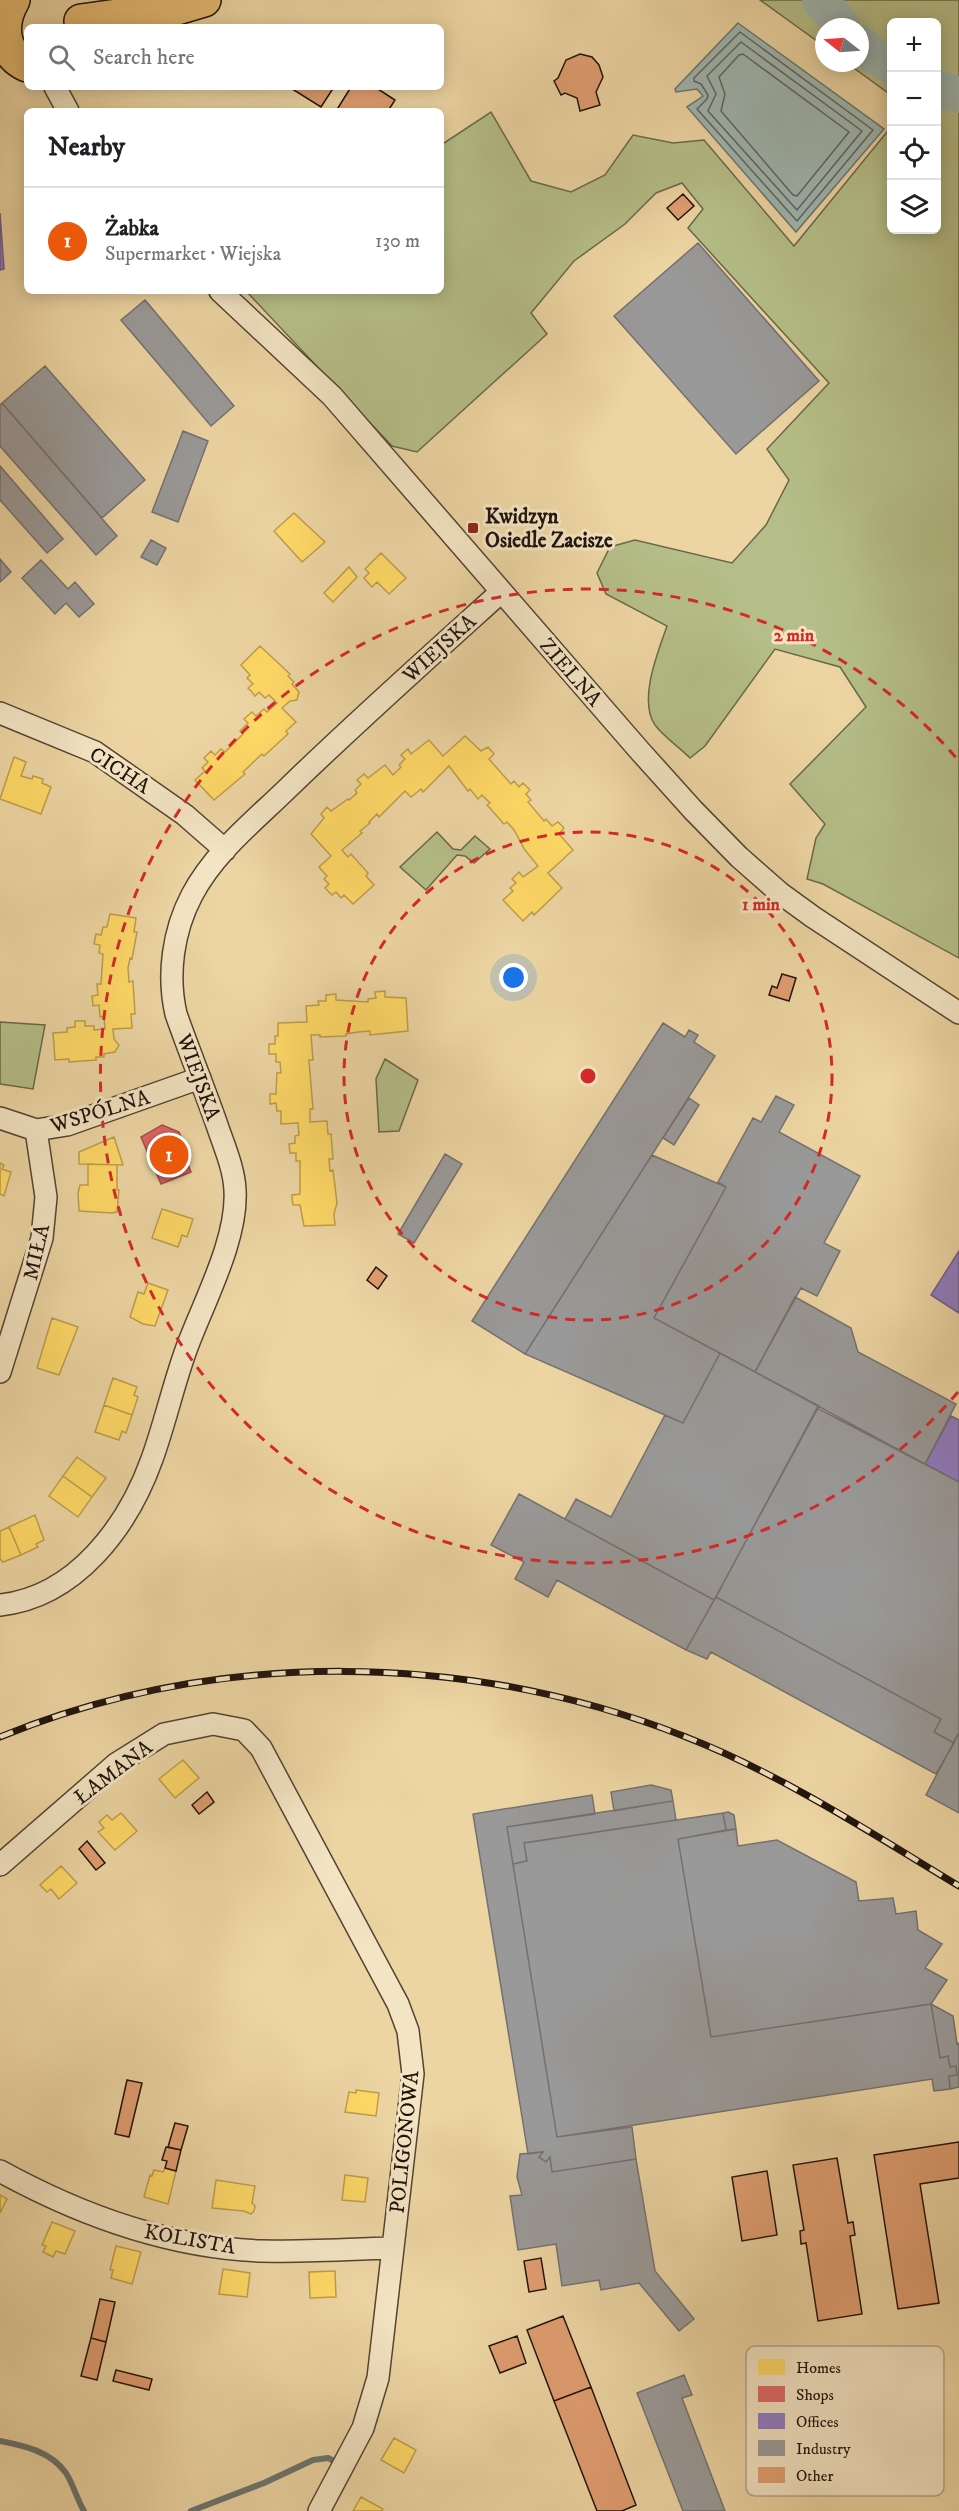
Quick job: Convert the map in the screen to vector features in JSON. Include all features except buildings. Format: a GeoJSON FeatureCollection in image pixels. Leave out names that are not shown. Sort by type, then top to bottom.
{"type":"FeatureCollection","features":[{"type":"Feature","properties":{"kind":"main road"},"geometry":{"type":"LineString","coordinates":[[13,0],[7,7],[2,20],[1,34],[6,47],[14,57],[24,63]]}},
{"type":"Feature","properties":{"kind":"main road"},"geometry":{"type":"LineString","coordinates":[[78,16],[177,8],[204,0]]}},
{"type":"Feature","properties":{"kind":"street"},"geometry":{"type":"LineString","coordinates":[[57,90],[66,108]]}},
{"type":"Feature","properties":{"kind":"street","name":"ZIELNA"},"geometry":{"type":"LineString","coordinates":[[223,294],[332,396],[693,810],[739,857],[780,893],[813,917],[959,1013]]}},
{"type":"Feature","properties":{"kind":"street","name":"WIEJSKA"},"geometry":{"type":"LineString","coordinates":[[0,1605],[48,1592],[80,1570],[98,1551],[125,1515],[152,1461],[186,1352],[230,1236],[234,1216],[234,1176],[176,1014],[171,994],[173,954],[191,896],[225,850],[369,710],[501,592]]}},
{"type":"Feature","properties":{"kind":"street","name":"CICHA"},"geometry":{"type":"LineString","coordinates":[[0,713],[95,752],[185,815],[225,850]]}},
{"type":"Feature","properties":{"kind":"street","name":"WSPÓLNA"},"geometry":{"type":"LineString","coordinates":[[0,1118],[36,1130],[77,1122],[200,1078]]}},
{"type":"Feature","properties":{"kind":"street","name":"MIŁA"},"geometry":{"type":"LineString","coordinates":[[0,1372],[42,1238],[46,1197],[36,1130]]}},
{"type":"Feature","properties":{"kind":"street","name":"ŁAMANA"},"geometry":{"type":"LineString","coordinates":[[0,1865],[116,1764],[164,1734],[213,1724],[244,1730]]}},
{"type":"Feature","properties":{"kind":"street","name":"POLIGONOWA"},"geometry":{"type":"LineString","coordinates":[[244,1730],[261,1748],[398,2004],[408,2031],[413,2074],[378,2378],[363,2428],[319,2511]]}},
{"type":"Feature","properties":{"kind":"street","name":"KOLISTA"},"geometry":{"type":"LineString","coordinates":[[0,2171],[86,2213],[140,2230],[199,2243],[259,2251],[392,2248]]}},
{"type":"Feature","properties":{"kind":"green space"},"geometry":{"type":"Polygon","coordinates":[[[760,0],[959,0],[959,958],[823,884],[807,879],[816,838],[825,824],[790,784],[866,707],[840,667],[775,649],[705,746],[690,758],[667,738],[655,725],[650,715],[648,703],[651,676],[667,626],[606,594],[597,573],[610,547],[635,540],[732,563],[766,525],[789,480],[767,449],[829,383],[688,228],[703,209],[682,183],[656,193],[625,224],[574,261],[531,313],[547,334],[417,452],[392,446],[249,294],[444,294],[444,143],[491,112],[531,181],[571,192],[605,175],[633,135],[673,143],[704,140],[794,246],[887,132],[887,234],[941,234],[941,18],[887,18],[887,92],[859,72],[869,72],[869,18],[815,18],[815,40],[760,0]]]}},
{"type":"Feature","properties":{"kind":"green space"},"geometry":{"type":"Polygon","coordinates":[[[437,832],[453,849],[461,850],[475,836],[490,849],[474,863],[465,856],[457,855],[426,890],[400,867],[437,832]]]}},
{"type":"Feature","properties":{"kind":"green space"},"geometry":{"type":"Polygon","coordinates":[[[0,1022],[45,1025],[33,1089],[0,1084],[0,1022]]]}},
{"type":"Feature","properties":{"kind":"green space"},"geometry":{"type":"Polygon","coordinates":[[[385,1059],[418,1080],[399,1131],[379,1132],[376,1079],[385,1059]]]}},
{"type":"Feature","properties":{"kind":"water"},"geometry":{"type":"Polygon","coordinates":[[[738,23],[884,129],[796,232],[687,107],[703,96],[697,89],[676,92],[675,89],[738,23]]]}},
{"type":"Feature","properties":{"kind":"waterway"},"geometry":{"type":"LineString","coordinates":[[820,0],[835,18]]}},
{"type":"Feature","properties":{"kind":"waterway"},"geometry":{"type":"LineString","coordinates":[[869,51],[887,63]]}},
{"type":"Feature","properties":{"kind":"waterway"},"geometry":{"type":"LineString","coordinates":[[941,90],[959,95]]}},
{"type":"Feature","properties":{"kind":"waterway"},"geometry":{"type":"LineString","coordinates":[[0,2441],[28,2448],[52,2459],[66,2473],[84,2511]]}},
{"type":"Feature","properties":{"kind":"waterway"},"geometry":{"type":"LineString","coordinates":[[191,2511],[264,2483],[313,2460],[328,2458],[334,2461]]}},
{"type":"Feature","properties":{"kind":"railway"},"geometry":{"type":"LineString","coordinates":[[0,1737],[83,1708],[168,1687],[255,1675],[343,1671],[431,1676],[518,1688],[603,1709],[686,1737],[722,1752],[826,1806],[959,1886]]}},
{"type":"Feature","properties":{"kind":"place","name":"Kwidzyn Osiedle Zacisze"},"geometry":{"type":"Point","coordinates":[473,528]}},
{"type":"Feature","properties":{"kind":"place","name":"Żabka"},"geometry":{"type":"Point","coordinates":[169,1155]}}]}
